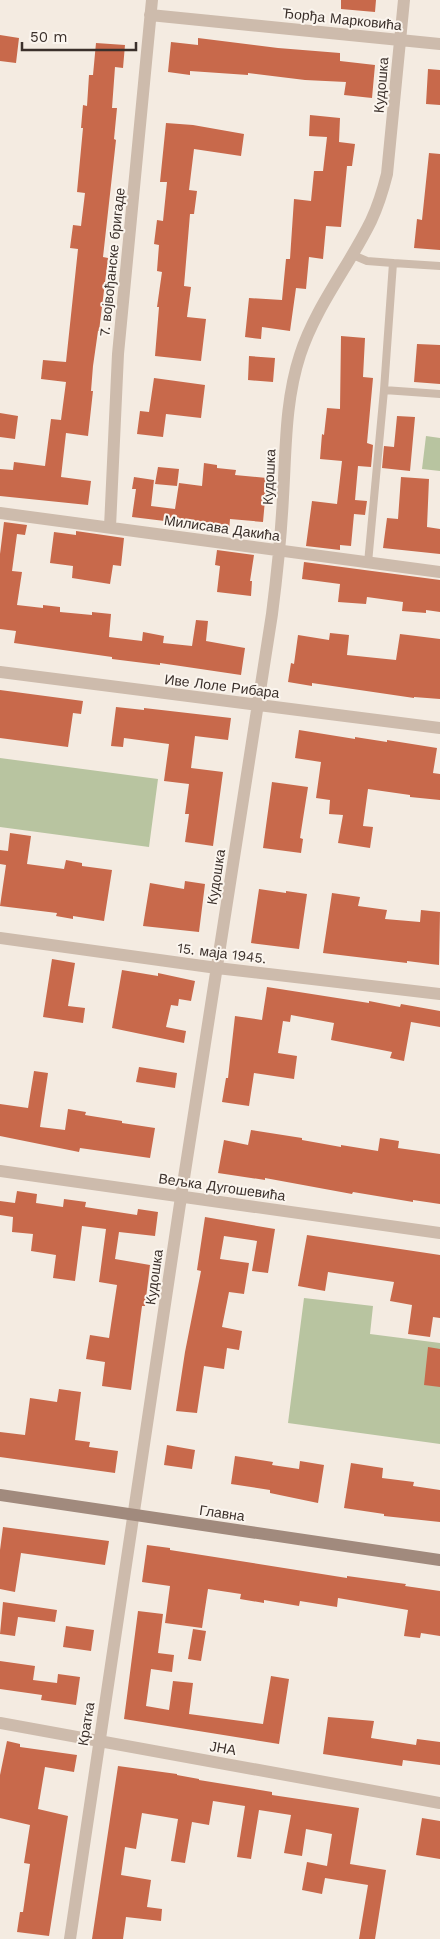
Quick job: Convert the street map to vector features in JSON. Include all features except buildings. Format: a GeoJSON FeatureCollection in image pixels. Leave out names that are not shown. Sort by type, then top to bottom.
{"type":"FeatureCollection","features":[{"type":"Feature","properties":{"kind":"main road","name":"Главна"},"geometry":{"type":"LineString","coordinates":[[0,1495],[440,1560]]}},
{"type":"Feature","properties":{"kind":"street","name":"7. војвођанске бригаде"},"geometry":{"type":"LineString","coordinates":[[110,527],[118,354],[152,0]]}},
{"type":"Feature","properties":{"kind":"street","name":"Кудошка"},"geometry":{"type":"LineString","coordinates":[[134,1515],[181,1197],[218,968],[279,552],[288,413],[292,384],[305,340],[372,220],[381,198],[387,174],[404,0]]}},
{"type":"Feature","properties":{"kind":"street","name":"Ђорђа Марковића"},"geometry":{"type":"LineString","coordinates":[[150,15],[440,44]]}},
{"type":"Feature","properties":{"kind":"street","name":"Милисава Дакића"},"geometry":{"type":"LineString","coordinates":[[0,513],[279,552],[440,572]]}},
{"type":"Feature","properties":{"kind":"street","name":"Иве Лоле Рибара"},"geometry":{"type":"LineString","coordinates":[[0,672],[440,728]]}},
{"type":"Feature","properties":{"kind":"street","name":"15. маја 1945."},"geometry":{"type":"LineString","coordinates":[[0,938],[218,968],[440,994]]}},
{"type":"Feature","properties":{"kind":"street","name":"Вељка Дугошевића"},"geometry":{"type":"LineString","coordinates":[[0,1171],[440,1233]]}},
{"type":"Feature","properties":{"kind":"street","name":"Кратка"},"geometry":{"type":"LineString","coordinates":[[70,1939],[98,1741],[134,1515]]}},
{"type":"Feature","properties":{"kind":"street","name":"ЈНА"},"geometry":{"type":"LineString","coordinates":[[0,1723],[440,1803]]}},
{"type":"Feature","properties":{"kind":"lane"},"geometry":{"type":"LineString","coordinates":[[353,255],[367,261],[440,266]]}},
{"type":"Feature","properties":{"kind":"lane"},"geometry":{"type":"LineString","coordinates":[[368,562],[384,390],[393,263]]}},
{"type":"Feature","properties":{"kind":"lane"},"geometry":{"type":"LineString","coordinates":[[384,390],[440,394]]}},
{"type":"Feature","properties":{"kind":"green space"},"geometry":{"type":"Polygon","coordinates":[[[426,436],[440,438],[440,471],[422,469],[426,436]]]}},
{"type":"Feature","properties":{"kind":"green space"},"geometry":{"type":"Polygon","coordinates":[[[0,758],[158,779],[149,847],[0,827],[0,758]]]}},
{"type":"Feature","properties":{"kind":"green space"},"geometry":{"type":"Polygon","coordinates":[[[304,1298],[373,1306],[370,1334],[440,1343],[440,1444],[288,1423],[304,1298]]]}}]}
